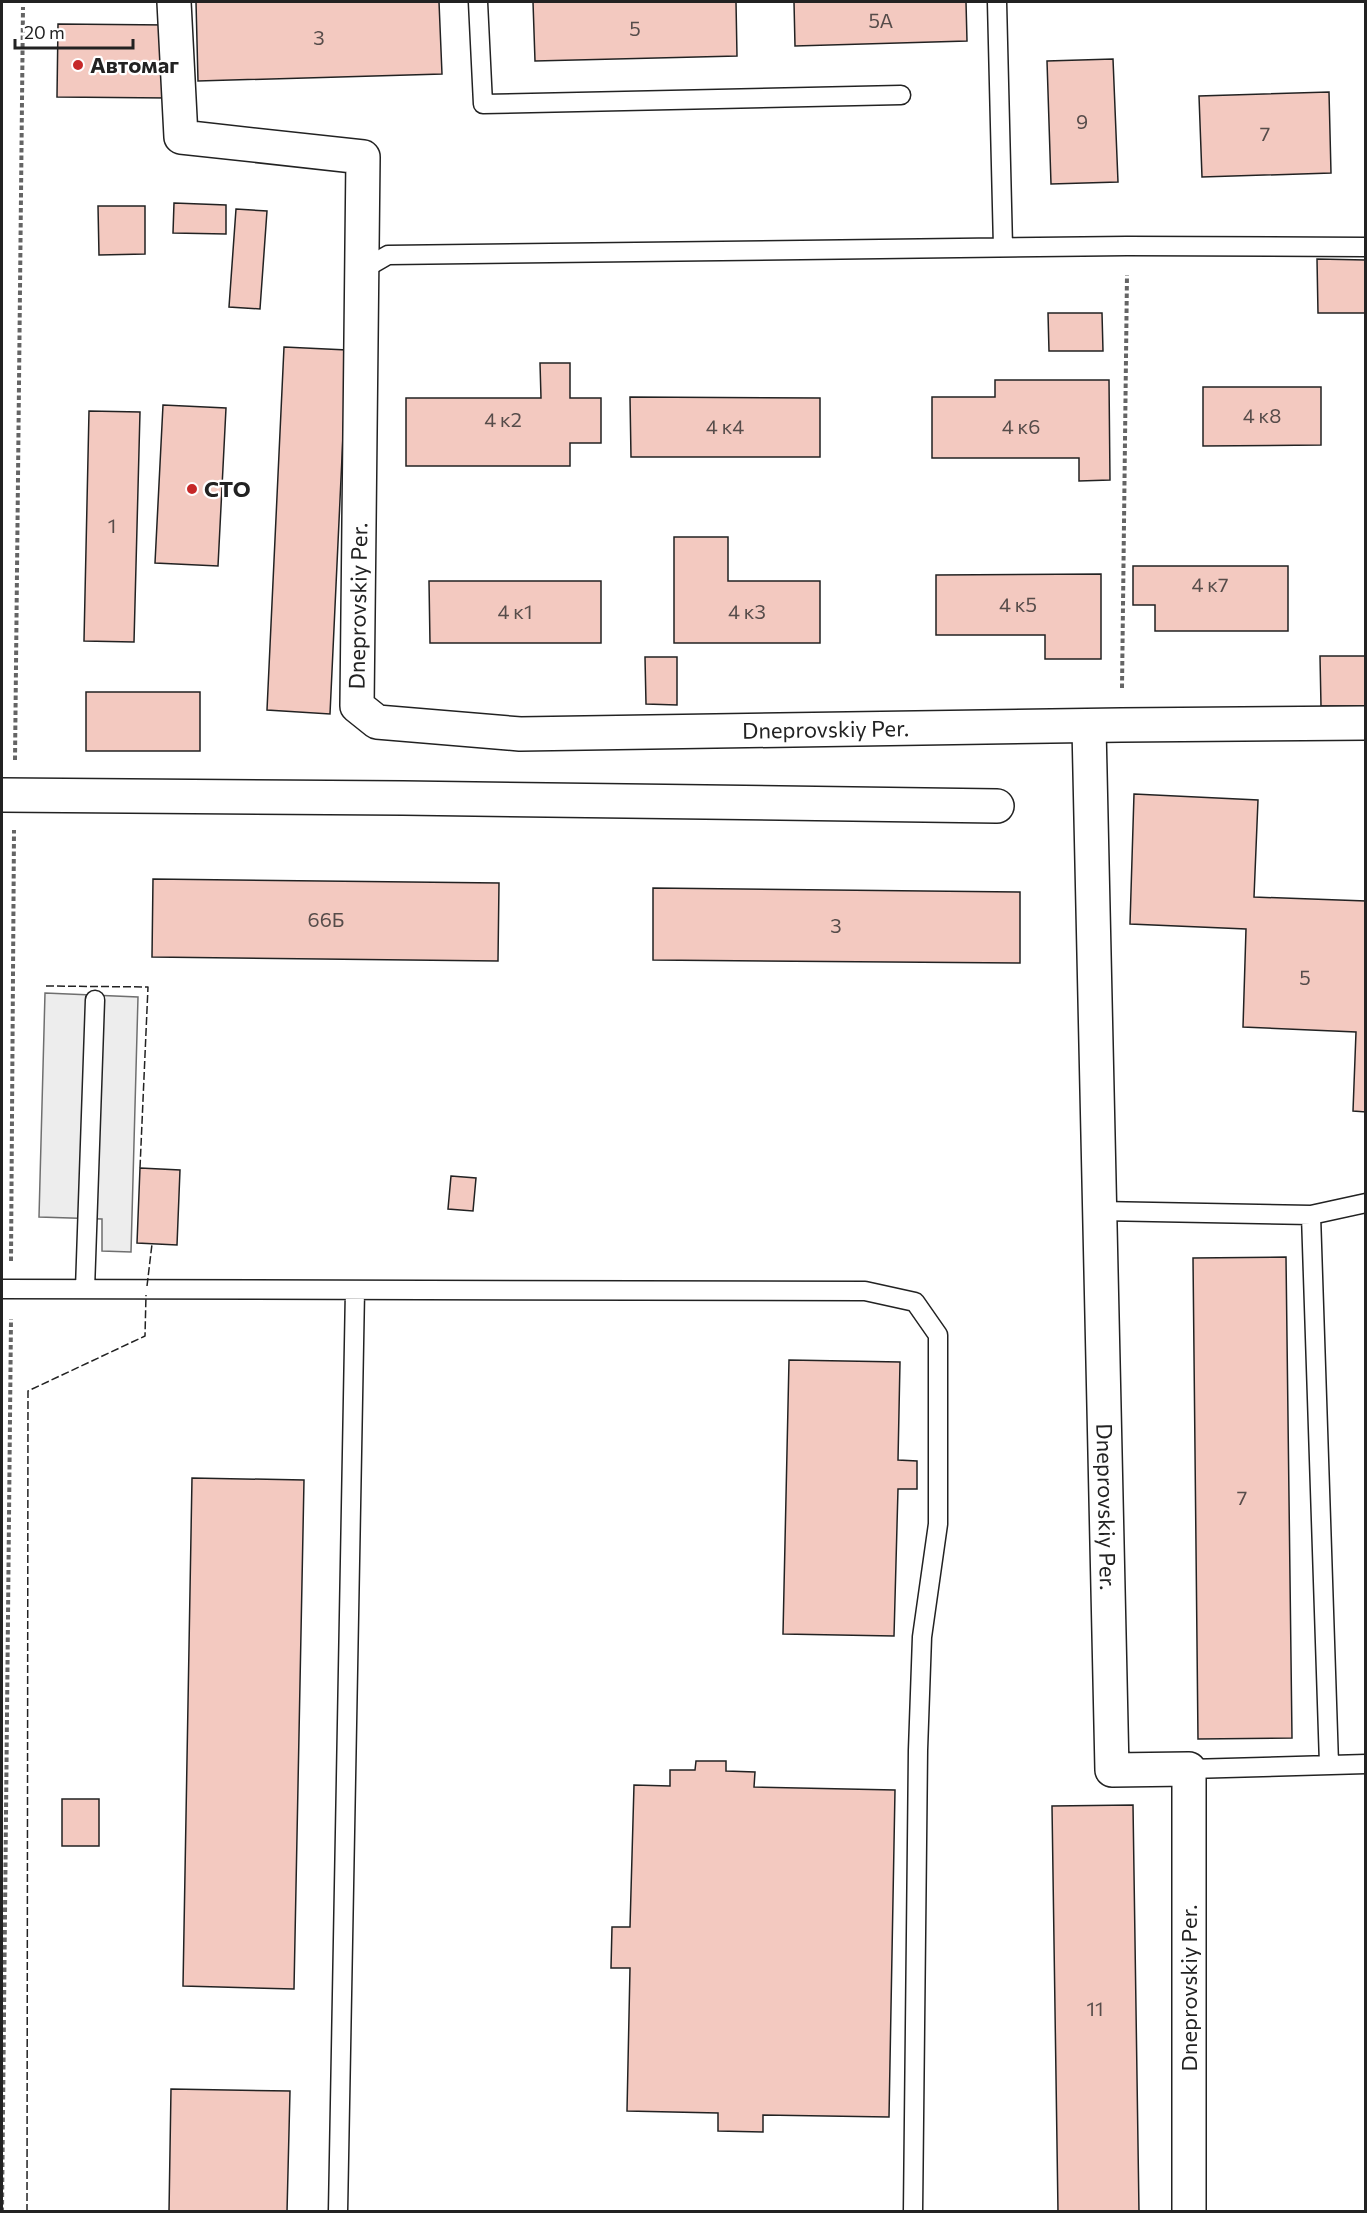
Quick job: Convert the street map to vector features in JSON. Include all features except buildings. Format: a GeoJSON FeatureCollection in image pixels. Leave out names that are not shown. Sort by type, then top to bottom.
{"type":"FeatureCollection","features":[{"type":"Feature","properties":{"kind":"street","name":"Dneprovskiy Per."},"geometry":{"type":"LineString","coordinates":[[174,2],[181,137],[363,158],[357,706],[377,722],[520,734],[1365,723]]}},
{"type":"Feature","properties":{"kind":"street","name":"Dneprovskiy Per."},"geometry":{"type":"LineString","coordinates":[[1089,727],[1112,1770],[1189,1769],[1189,2211]]}},
{"type":"Feature","properties":{"kind":"street"},"geometry":{"type":"LineString","coordinates":[[8,794],[997,806]]}},
{"type":"Feature","properties":{"kind":"lane"},"geometry":{"type":"LineString","coordinates":[[478,2],[483,104],[901,95]]}},
{"type":"Feature","properties":{"kind":"lane"},"geometry":{"type":"LineString","coordinates":[[997,2],[1003,247]]}},
{"type":"Feature","properties":{"kind":"lane"},"geometry":{"type":"LineString","coordinates":[[362,270],[388,255],[1003,247],[1365,247]]}},
{"type":"Feature","properties":{"kind":"lane"},"geometry":{"type":"LineString","coordinates":[[86,1289],[95,1000]]}},
{"type":"Feature","properties":{"kind":"lane"},"geometry":{"type":"LineString","coordinates":[[1100,1211],[1311,1215],[1365,1203]]}},
{"type":"Feature","properties":{"kind":"lane"},"geometry":{"type":"LineString","coordinates":[[1311,1215],[1329,1764]]}},
{"type":"Feature","properties":{"kind":"lane"},"geometry":{"type":"LineString","coordinates":[[6,1289],[865,1291],[915,1302],[939,1335],[938,1524],[922,1637],[918,1739],[913,2211]]}},
{"type":"Feature","properties":{"kind":"lane"},"geometry":{"type":"LineString","coordinates":[[338,2211],[355,1290]]}},
{"type":"Feature","properties":{"kind":"lane"},"geometry":{"type":"LineString","coordinates":[[1189,1769],[1365,1764]]}},
{"type":"Feature","properties":{"kind":"path"},"geometry":{"type":"LineString","coordinates":[[2,2211],[8,794],[23,7]]}},
{"type":"Feature","properties":{"kind":"path"},"geometry":{"type":"LineString","coordinates":[[1121,725],[1127,246]]}},
{"type":"Feature","properties":{"kind":"shaded area"},"geometry":{"type":"Polygon","coordinates":[[[45,993],[138,997],[131,1252],[102,1251],[102,1219],[39,1217],[45,993]]]}},
{"type":"Feature","properties":{"kind":"fence"},"geometry":{"type":"LineString","coordinates":[[46,986],[148,987],[140,1168]]}},
{"type":"Feature","properties":{"kind":"fence"},"geometry":{"type":"LineString","coordinates":[[147,1286],[152,1244]]}},
{"type":"Feature","properties":{"kind":"fence"},"geometry":{"type":"LineString","coordinates":[[27,2212],[28,1391],[145,1336],[146,1295]]}},
{"type":"Feature","properties":{"kind":"place","name":"Автомаг"},"geometry":{"type":"Point","coordinates":[78,65]}},
{"type":"Feature","properties":{"kind":"place","name":"СТО"},"geometry":{"type":"Point","coordinates":[192,489]}}]}
